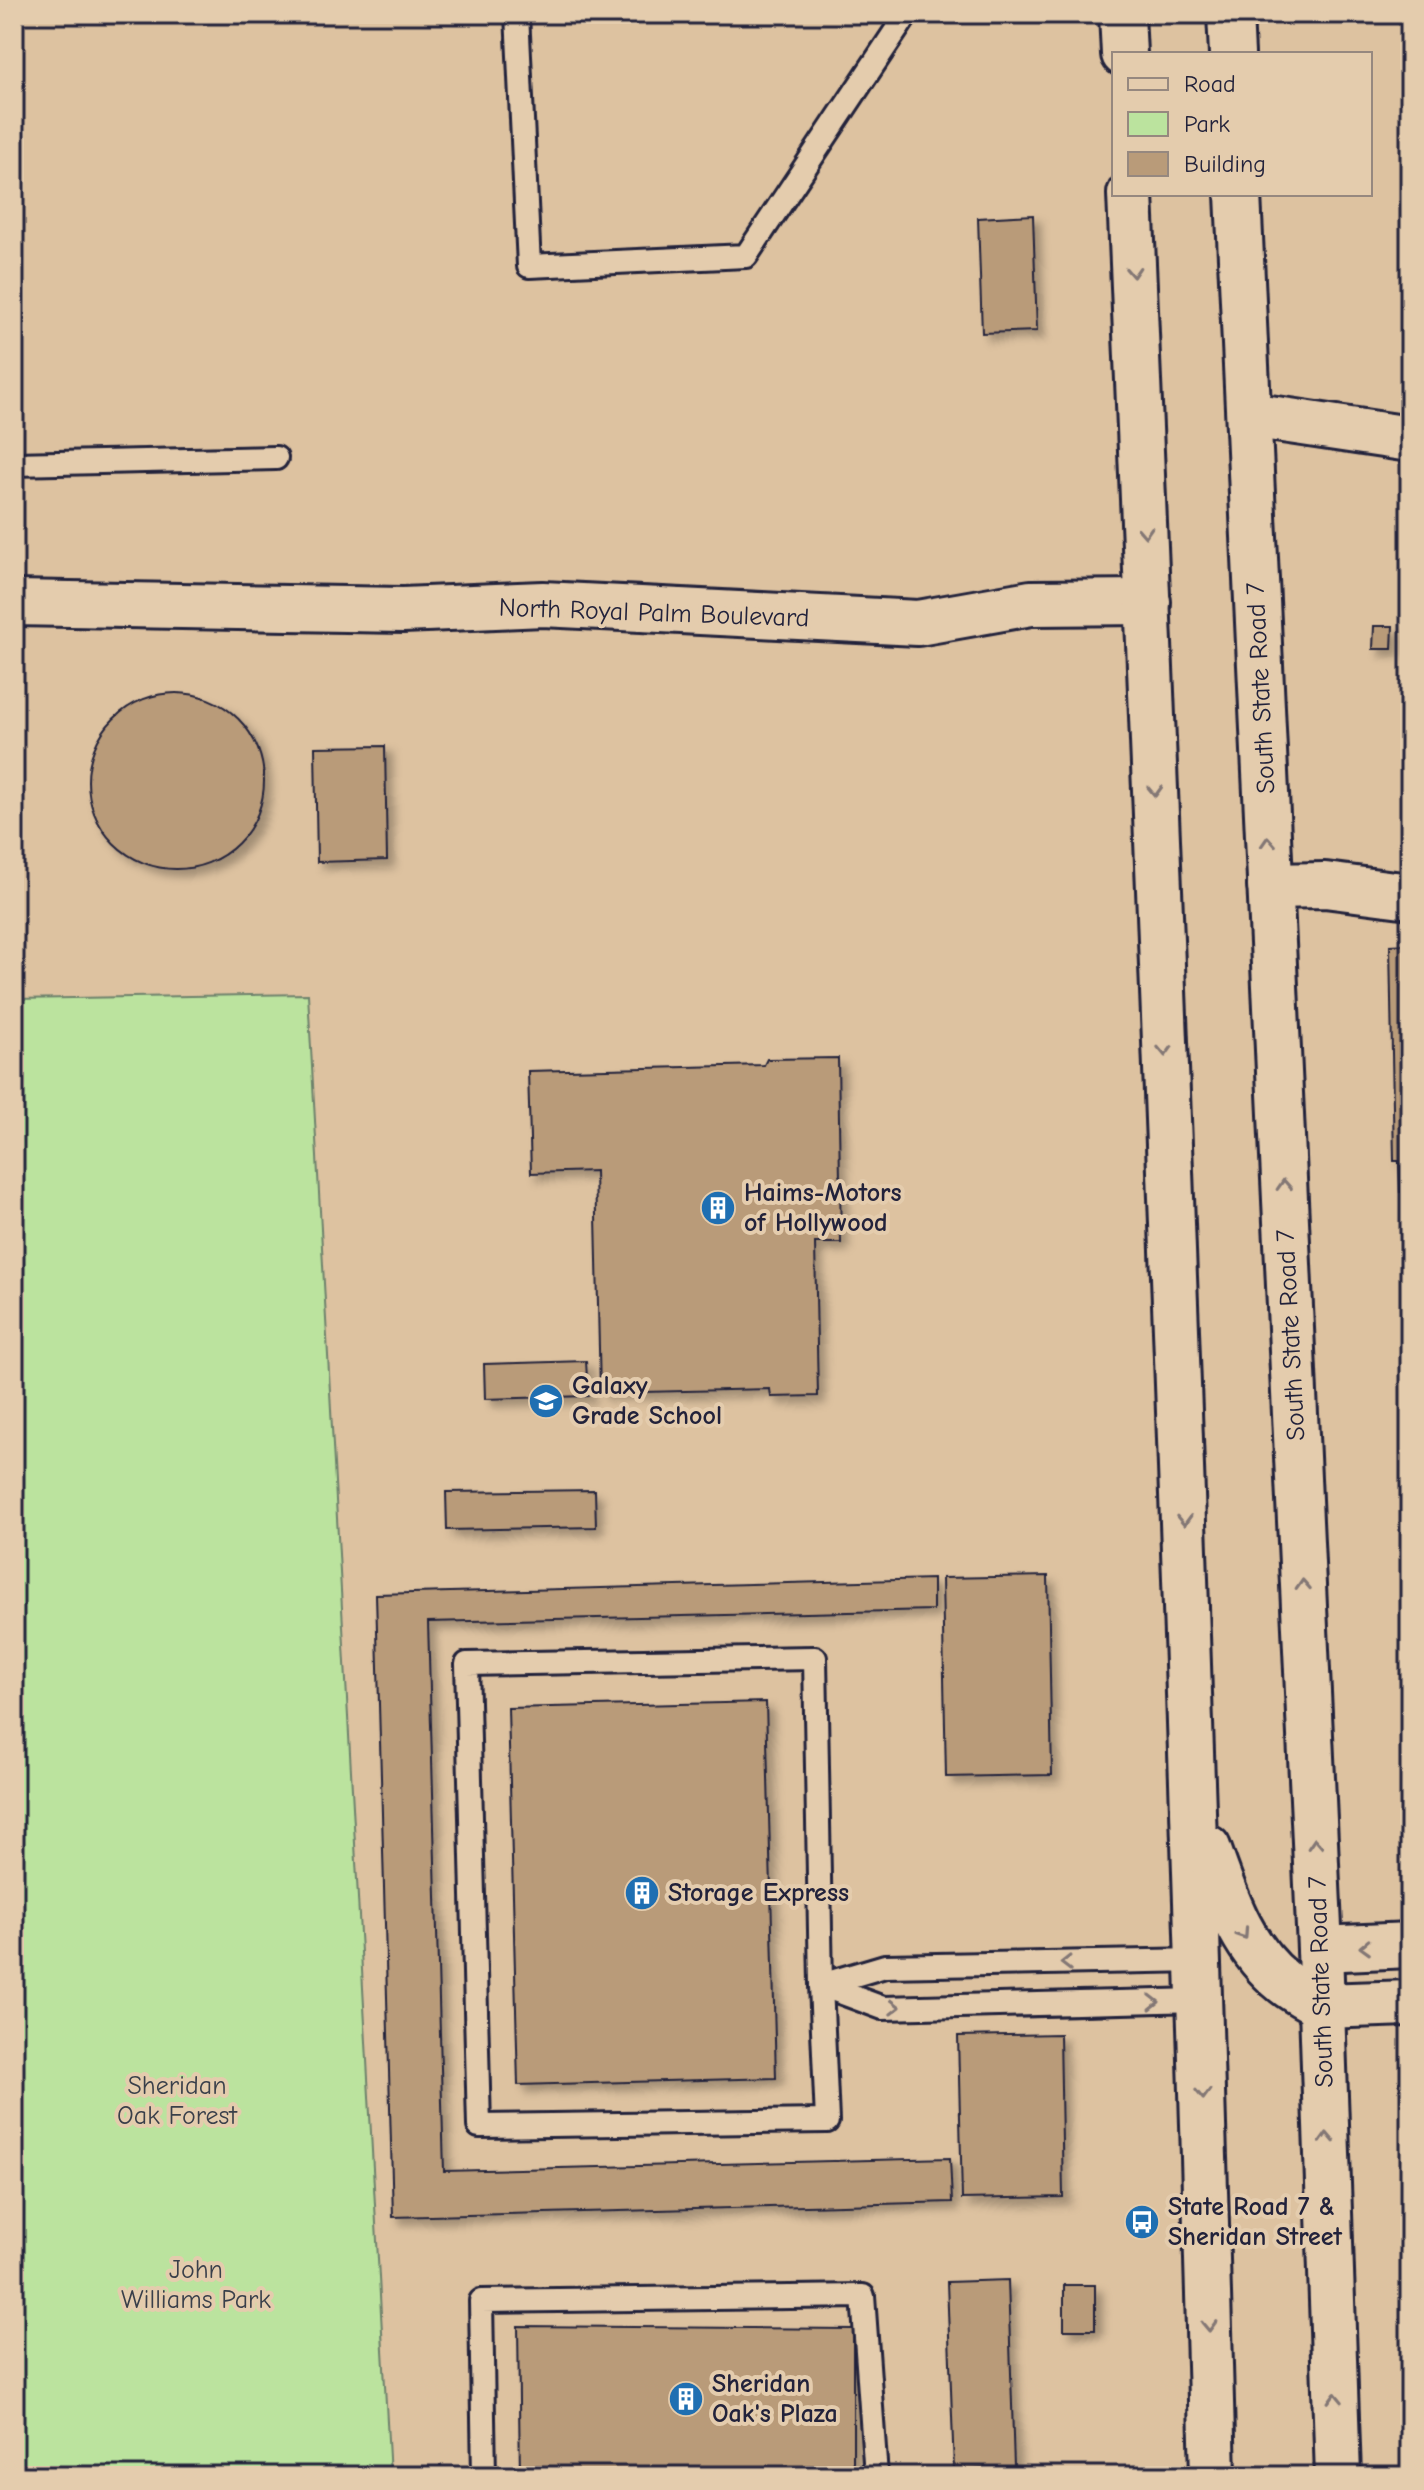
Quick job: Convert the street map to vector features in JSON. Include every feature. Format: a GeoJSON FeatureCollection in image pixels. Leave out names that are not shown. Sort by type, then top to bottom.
{"type":"FeatureCollection","features":[{"type":"Feature","properties":{"kind":"main road"},"geometry":{"type":"LineString","coordinates":[[1122,14],[1124,52]]}},
{"type":"Feature","properties":{"kind":"main road"},"geometry":{"type":"LineString","coordinates":[[1230,14],[1232,52]]}},
{"type":"Feature","properties":{"kind":"main road"},"geometry":{"type":"LineString","coordinates":[[1130,196],[1194,1809],[1213,2476]]}},
{"type":"Feature","properties":{"kind":"main road","name":"South State Road 7"},"geometry":{"type":"LineString","coordinates":[[1238,196],[1320,1949],[1338,2476]]}},
{"type":"Feature","properties":{"kind":"main road"},"geometry":{"type":"LineString","coordinates":[[1249,415],[1410,439]]}},
{"type":"Feature","properties":{"kind":"main road","name":"North Royal Palm Boulevard"},"geometry":{"type":"LineString","coordinates":[[14,603],[403,610],[543,604],[918,623],[1031,603],[1148,602]]}},
{"type":"Feature","properties":{"kind":"main road"},"geometry":{"type":"LineString","coordinates":[[1270,886],[1325,885],[1410,896]]}},
{"type":"Feature","properties":{"kind":"main road"},"geometry":{"type":"LineString","coordinates":[[1194,1809],[1235,1922],[1259,1957],[1285,1983],[1322,2006],[1410,2003]]}},
{"type":"Feature","properties":{"kind":"main road"},"geometry":{"type":"LineString","coordinates":[[1320,1949],[1410,1945]]}},
{"type":"Feature","properties":{"kind":"lane"},"geometry":{"type":"LineString","coordinates":[[517,14],[529,266],[746,256],[907,14]]}},
{"type":"Feature","properties":{"kind":"lane"},"geometry":{"type":"LineString","coordinates":[[14,464],[276,458]]}},
{"type":"Feature","properties":{"kind":"lane"},"geometry":{"type":"LineString","coordinates":[[815,1658],[821,1985],[827,2121],[479,2126],[467,1664],[815,1658]]}},
{"type":"Feature","properties":{"kind":"lane"},"geometry":{"type":"LineString","coordinates":[[821,1985],[885,1966],[1200,1980]]}},
{"type":"Feature","properties":{"kind":"lane"},"geometry":{"type":"LineString","coordinates":[[821,1985],[883,2008],[1200,1980]]}},
{"type":"Feature","properties":{"kind":"lane"},"geometry":{"type":"LineString","coordinates":[[484,2476],[481,2301],[863,2296],[876,2476]]}},
{"type":"Feature","properties":{"kind":"green space","name":"John Williams Park"},"geometry":{"type":"Polygon","coordinates":[[[308,994],[390,2476],[14,2476],[14,999],[308,994]]]}},
{"type":"Feature","properties":{"kind":"building"},"geometry":{"type":"Polygon","coordinates":[[[1033,215],[1037,331],[982,333],[978,218],[1033,215]]]}},
{"type":"Feature","properties":{"kind":"building"},"geometry":{"type":"Polygon","coordinates":[[[1374,626],[1393,626],[1392,649],[1373,649],[1374,626]]]}},
{"type":"Feature","properties":{"kind":"building"},"geometry":{"type":"Polygon","coordinates":[[[176,693],[210,700],[238,719],[257,747],[264,781],[257,815],[238,843],[210,862],[176,869],[142,862],[114,843],[95,815],[88,781],[95,747],[114,719],[142,700],[176,693]]]}},
{"type":"Feature","properties":{"kind":"building"},"geometry":{"type":"Polygon","coordinates":[[[385,746],[387,860],[317,862],[315,747],[385,746]]]}},
{"type":"Feature","properties":{"kind":"building"},"geometry":{"type":"Polygon","coordinates":[[[1410,944],[1410,1192],[1400,1192],[1399,1161],[1394,1161],[1390,945],[1410,944]]]}},
{"type":"Feature","properties":{"kind":"building","name":"Haims-Motors of Hollywood"},"geometry":{"type":"Polygon","coordinates":[[[838,1058],[841,1243],[815,1243],[818,1396],[771,1397],[770,1389],[600,1393],[595,1171],[531,1173],[528,1071],[764,1065],[767,1059],[838,1058]]]}},
{"type":"Feature","properties":{"kind":"building"},"geometry":{"type":"Polygon","coordinates":[[[586,1361],[588,1396],[485,1399],[484,1364],[586,1361]]]}},
{"type":"Feature","properties":{"kind":"building"},"geometry":{"type":"Polygon","coordinates":[[[595,1490],[596,1527],[447,1530],[446,1492],[595,1490]]]}},
{"type":"Feature","properties":{"kind":"building"},"geometry":{"type":"Polygon","coordinates":[[[1048,1576],[1052,1775],[946,1777],[942,1578],[1048,1576]]]}},
{"type":"Feature","properties":{"kind":"building"},"geometry":{"type":"Polygon","coordinates":[[[933,1579],[933,1610],[428,1622],[444,2171],[950,2158],[952,2202],[393,2217],[376,1594],[933,1579]]]}},
{"type":"Feature","properties":{"kind":"building","name":"Storage Express"},"geometry":{"type":"Polygon","coordinates":[[[766,1702],[776,2078],[518,2085],[508,1708],[766,1702]]]}},
{"type":"Feature","properties":{"kind":"building"},"geometry":{"type":"Polygon","coordinates":[[[1060,2034],[1063,2197],[962,2199],[958,2036],[1060,2034]]]}},
{"type":"Feature","properties":{"kind":"building"},"geometry":{"type":"Polygon","coordinates":[[[1008,2280],[1014,2467],[954,2470],[947,2282],[1008,2280]]]}},
{"type":"Feature","properties":{"kind":"building"},"geometry":{"type":"Polygon","coordinates":[[[1064,2285],[1095,2285],[1095,2330],[1064,2330],[1064,2285]]]}},
{"type":"Feature","properties":{"kind":"building","name":"Sheridan Oak's Plaza"},"geometry":{"type":"Polygon","coordinates":[[[518,2326],[853,2329],[853,2469],[693,2476],[520,2476],[518,2326]]]}},
{"type":"Feature","properties":{"kind":"place","name":"Haims-Motors of Hollywood"},"geometry":{"type":"Point","coordinates":[718,1208]}},
{"type":"Feature","properties":{"kind":"place","name":"Galaxy Grade School"},"geometry":{"type":"Point","coordinates":[546,1401]}},
{"type":"Feature","properties":{"kind":"place","name":"Storage Express"},"geometry":{"type":"Point","coordinates":[642,1893]}},
{"type":"Feature","properties":{"kind":"place","name":"State Road 7 & Sheridan Street"},"geometry":{"type":"Point","coordinates":[1142,2222]}},
{"type":"Feature","properties":{"kind":"place","name":"Sheridan Oak's Plaza"},"geometry":{"type":"Point","coordinates":[686,2399]}},
{"type":"Feature","properties":{"kind":"park label","name":"Sheridan Oak Forest"},"geometry":{"type":"Point","coordinates":[177,2101]}}]}
